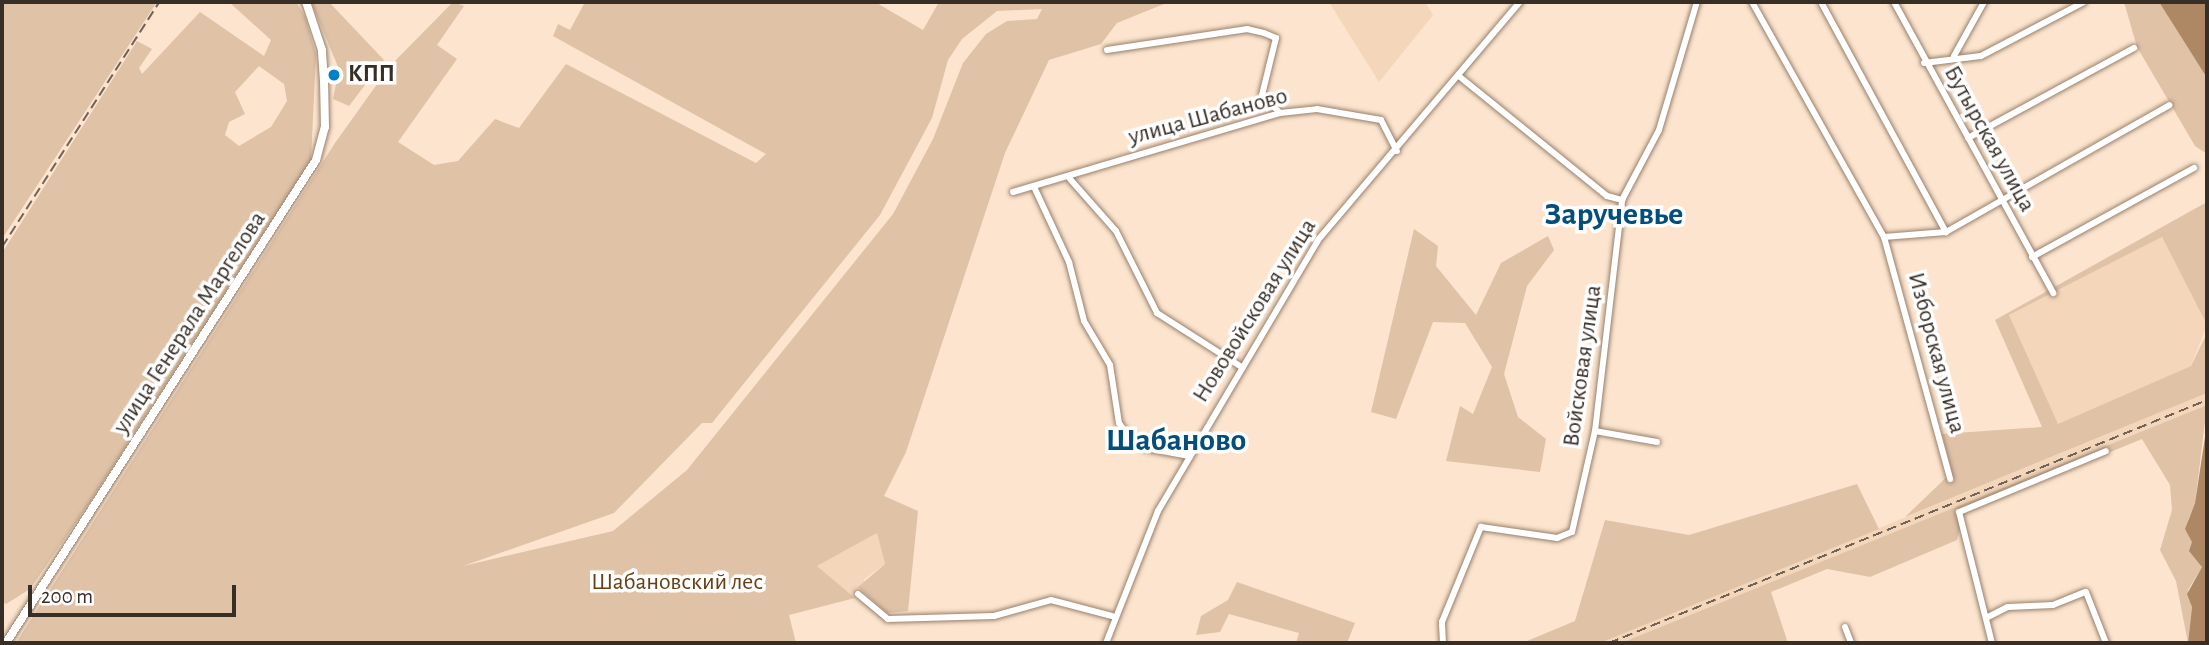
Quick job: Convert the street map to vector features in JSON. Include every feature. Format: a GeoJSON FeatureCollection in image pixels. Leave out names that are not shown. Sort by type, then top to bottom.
{"type":"FeatureCollection","features":[{"type":"Feature","properties":{"kind":"main road","name":"улица Генерала Маргелова"},"geometry":{"type":"LineString","coordinates":[[6,643],[316,160],[325,127],[324,81],[322,50],[306,2]]}},
{"type":"Feature","properties":{"kind":"street","name":"Нововойсковая улица"},"geometry":{"type":"LineString","coordinates":[[1106,643],[1112,616],[1189,456],[1240,366],[1318,240],[1460,77],[1520,2]]}},
{"type":"Feature","properties":{"kind":"street","name":"Войсковая улица"},"geometry":{"type":"LineString","coordinates":[[1443,643],[1442,622],[1481,527],[1557,538],[1572,532],[1595,431],[1622,200],[1659,130],[1697,2]]}},
{"type":"Feature","properties":{"kind":"street","name":"Изборская улица"},"geometry":{"type":"LineString","coordinates":[[1752,2],[1884,237],[1950,479]]}},
{"type":"Feature","properties":{"kind":"street"},"geometry":{"type":"LineString","coordinates":[[1821,2],[1946,232]]}},
{"type":"Feature","properties":{"kind":"street","name":"Бутырская улица"},"geometry":{"type":"LineString","coordinates":[[1894,2],[1924,63],[2053,293]]}},
{"type":"Feature","properties":{"kind":"street"},"geometry":{"type":"LineString","coordinates":[[1954,56],[1984,2]]}},
{"type":"Feature","properties":{"kind":"street"},"geometry":{"type":"LineString","coordinates":[[1924,63],[1954,56],[1981,56],[2084,2]]}},
{"type":"Feature","properties":{"kind":"street"},"geometry":{"type":"LineString","coordinates":[[1107,50],[1247,29],[1276,38],[1262,95],[1280,113]]}},
{"type":"Feature","properties":{"kind":"street"},"geometry":{"type":"LineString","coordinates":[[1968,138],[2134,48]]}},
{"type":"Feature","properties":{"kind":"street"},"geometry":{"type":"LineString","coordinates":[[1460,77],[1607,196],[1622,200]]}},
{"type":"Feature","properties":{"kind":"street"},"geometry":{"type":"LineString","coordinates":[[1884,237],[1946,232],[2170,105]]}},
{"type":"Feature","properties":{"kind":"street","name":"улица Шабаново"},"geometry":{"type":"LineString","coordinates":[[1013,192],[1070,180],[1280,113],[1317,109],[1381,120],[1397,151]]}},
{"type":"Feature","properties":{"kind":"street"},"geometry":{"type":"LineString","coordinates":[[2032,257],[2194,168]]}},
{"type":"Feature","properties":{"kind":"street"},"geometry":{"type":"LineString","coordinates":[[1070,180],[1116,232],[1157,313],[1240,366]]}},
{"type":"Feature","properties":{"kind":"street"},"geometry":{"type":"LineString","coordinates":[[1035,189],[1069,262],[1084,321],[1110,365],[1119,424],[1131,440],[1146,448],[1189,456]]}},
{"type":"Feature","properties":{"kind":"street"},"geometry":{"type":"LineString","coordinates":[[1595,431],[1657,442]]}},
{"type":"Feature","properties":{"kind":"street"},"geometry":{"type":"LineString","coordinates":[[1992,643],[1988,617],[1959,512],[2106,451]]}},
{"type":"Feature","properties":{"kind":"street"},"geometry":{"type":"LineString","coordinates":[[1988,617],[2008,607],[2053,605],[2086,592],[2106,643]]}},
{"type":"Feature","properties":{"kind":"street"},"geometry":{"type":"LineString","coordinates":[[858,594],[888,619],[994,616],[1051,600],[1112,616]]}},
{"type":"Feature","properties":{"kind":"street"},"geometry":{"type":"LineString","coordinates":[[1845,627],[1851,643]]}},
{"type":"Feature","properties":{"kind":"shaded area"},"geometry":{"type":"Polygon","coordinates":[[[1329,2],[1425,2],[1433,15],[1379,82],[1329,2]]]}},
{"type":"Feature","properties":{"kind":"shaded area"},"geometry":{"type":"Polygon","coordinates":[[[2159,2],[2207,2],[2207,78],[2159,2]]]}},
{"type":"Feature","properties":{"kind":"shaded area"},"geometry":{"type":"Polygon","coordinates":[[[2162,237],[2207,325],[2191,366],[2058,425],[2009,315],[2162,237]]]}},
{"type":"Feature","properties":{"kind":"shaded area"},"geometry":{"type":"Polygon","coordinates":[[[2207,393],[2207,405],[1621,643],[1600,643],[2207,393]]]}},
{"type":"Feature","properties":{"kind":"shaded area"},"geometry":{"type":"Polygon","coordinates":[[[2207,424],[2207,643],[2188,643],[2192,607],[2187,594],[2202,567],[2189,551],[2192,542],[2185,529],[2195,503],[2207,424]]]}},
{"type":"Feature","properties":{"kind":"shaded area"},"geometry":{"type":"Polygon","coordinates":[[[877,533],[885,564],[864,579],[864,596],[855,598],[817,566],[877,533]]]}},
{"type":"Feature","properties":{"kind":"green space"},"geometry":{"type":"Polygon","coordinates":[[[2,2],[157,2],[2,239],[2,2]]]}},
{"type":"Feature","properties":{"kind":"green space"},"geometry":{"type":"Polygon","coordinates":[[[229,2],[296,2],[305,17],[316,54],[311,160],[88,505],[30,589],[6,604],[2,601],[2,253],[137,41],[152,49],[139,68],[142,74],[200,12],[264,56],[271,40],[229,2]],[[259,66],[235,92],[245,114],[229,122],[225,135],[239,146],[271,127],[287,101],[284,84],[259,66]]]}},
{"type":"Feature","properties":{"kind":"green space"},"geometry":{"type":"Polygon","coordinates":[[[311,2],[329,2],[384,60],[349,106],[333,99],[339,69],[311,2]]]}},
{"type":"Feature","properties":{"kind":"green space","name":"Шабановский лес"},"geometry":{"type":"Polygon","coordinates":[[[453,2],[464,6],[437,45],[457,59],[398,142],[434,165],[458,161],[495,119],[519,128],[566,64],[756,163],[766,154],[553,36],[558,24],[570,30],[585,2],[875,2],[923,30],[939,2],[1169,2],[1117,23],[1101,44],[1049,60],[1005,153],[906,452],[884,496],[918,511],[908,611],[887,613],[858,587],[885,564],[877,533],[817,566],[855,598],[789,615],[796,643],[16,643],[335,143],[390,66],[453,2]],[[1042,9],[997,11],[962,39],[948,60],[932,118],[880,215],[712,423],[702,423],[614,513],[463,566],[613,531],[687,470],[893,214],[933,139],[963,63],[986,34],[1007,21],[1037,19],[1042,9]]]}},
{"type":"Feature","properties":{"kind":"green space"},"geometry":{"type":"Polygon","coordinates":[[[2124,2],[2159,2],[2207,78],[2207,154],[2195,146],[2137,47],[2124,2]]]}},
{"type":"Feature","properties":{"kind":"green space"},"geometry":{"type":"Polygon","coordinates":[[[2207,202],[2207,325],[2162,237],[2009,315],[2058,424],[2191,366],[2207,333],[2207,393],[1905,517],[1952,472],[1942,434],[2042,427],[1995,320],[2207,202]]]}},
{"type":"Feature","properties":{"kind":"green space"},"geometry":{"type":"Polygon","coordinates":[[[1414,229],[1438,246],[1436,266],[1476,315],[1501,263],[1548,236],[1554,250],[1527,286],[1504,374],[1518,417],[1546,439],[1540,472],[1446,461],[1460,406],[1473,414],[1492,367],[1465,323],[1433,322],[1396,419],[1371,412],[1414,229]]]}},
{"type":"Feature","properties":{"kind":"green space"},"geometry":{"type":"Polygon","coordinates":[[[2207,405],[2195,503],[2188,520],[2202,567],[2188,590],[2192,607],[2188,643],[2176,581],[2160,550],[2172,510],[2170,485],[2142,439],[1965,512],[1957,540],[1870,577],[1827,569],[1771,592],[1788,643],[1621,643],[2207,405]]]}},
{"type":"Feature","properties":{"kind":"green space"},"geometry":{"type":"Polygon","coordinates":[[[1857,484],[1879,529],[1600,643],[1522,643],[1575,621],[1605,520],[1689,535],[1857,484]]]}},
{"type":"Feature","properties":{"kind":"green space"},"geometry":{"type":"Polygon","coordinates":[[[1237,582],[1355,623],[1347,643],[1296,643],[1299,633],[1229,614],[1220,632],[1196,635],[1201,616],[1228,600],[1237,582]]]}},
{"type":"Feature","properties":{"kind":"railway"},"geometry":{"type":"LineString","coordinates":[[2,247],[159,2]]}},
{"type":"Feature","properties":{"kind":"railway"},"geometry":{"type":"LineString","coordinates":[[1609,643],[2207,400]]}},
{"type":"Feature","properties":{"kind":"place","name":"КПП"},"geometry":{"type":"Point","coordinates":[334,75]}},
{"type":"Feature","properties":{"kind":"district","name":"Заручевье"},"geometry":{"type":"Point","coordinates":[1614,214]}},
{"type":"Feature","properties":{"kind":"district","name":"Шабаново"},"geometry":{"type":"Point","coordinates":[1176,440]}}]}
